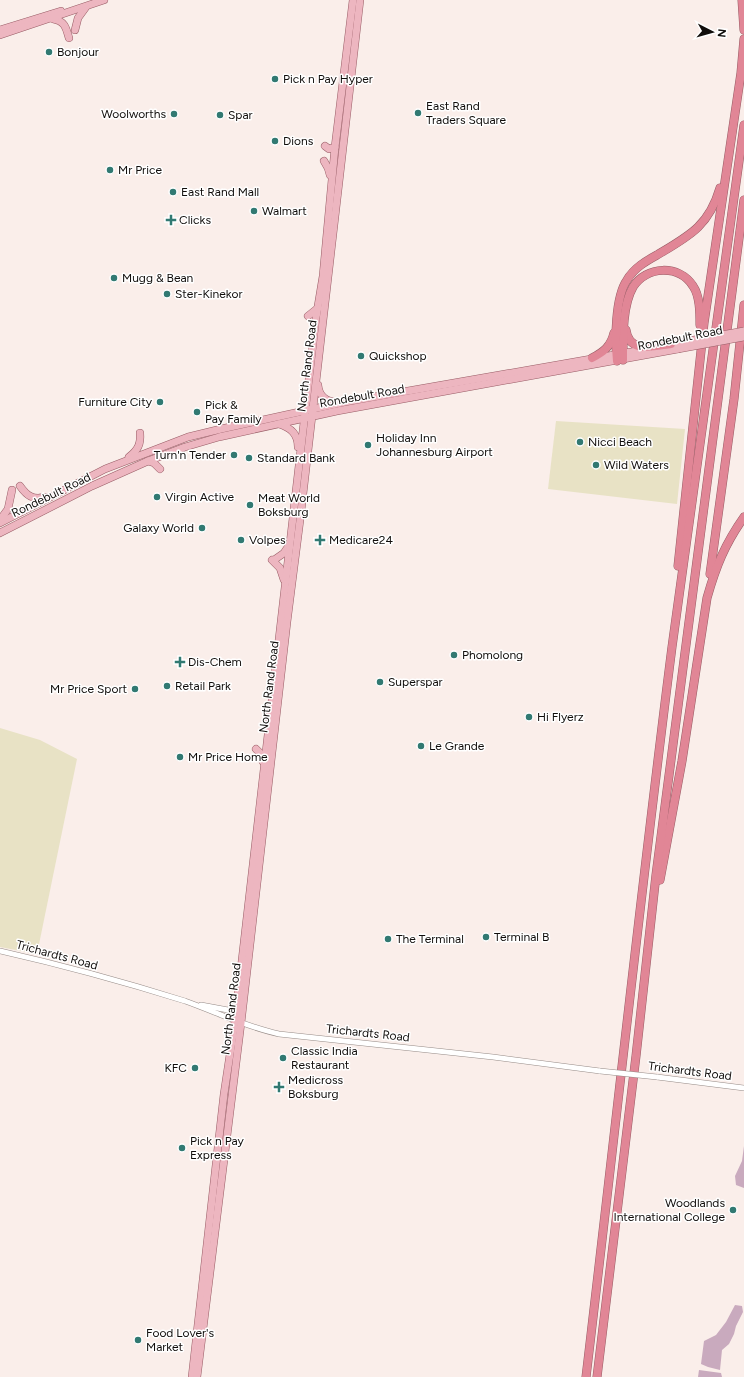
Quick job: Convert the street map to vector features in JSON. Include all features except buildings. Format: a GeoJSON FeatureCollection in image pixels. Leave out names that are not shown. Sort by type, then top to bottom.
{"type":"FeatureCollection","features":[{"type":"Feature","properties":{"kind":"highway"},"geometry":{"type":"LineString","coordinates":[[742,0],[744,30]]}},
{"type":"Feature","properties":{"kind":"highway"},"geometry":{"type":"LineString","coordinates":[[673,645],[682,523],[709,284],[741,73],[744,39]]}},
{"type":"Feature","properties":{"kind":"highway"},"geometry":{"type":"LineString","coordinates":[[586,1377],[620,1096],[627,1018],[673,645],[744,125]]}},
{"type":"Feature","properties":{"kind":"highway"},"geometry":{"type":"LineString","coordinates":[[592,358],[605,350],[612,342],[618,305],[626,280],[643,263],[693,232],[709,215],[720,189],[731,141]]}},
{"type":"Feature","properties":{"kind":"highway"},"geometry":{"type":"LineString","coordinates":[[597,1377],[636,1056],[656,875],[744,200]]}},
{"type":"Feature","properties":{"kind":"highway"},"geometry":{"type":"LineString","coordinates":[[620,357],[630,294],[639,280],[651,272],[667,270],[680,274],[693,285],[698,300],[700,324],[700,364]]}},
{"type":"Feature","properties":{"kind":"highway"},"geometry":{"type":"LineString","coordinates":[[618,305],[620,357]]}},
{"type":"Feature","properties":{"kind":"highway"},"geometry":{"type":"LineString","coordinates":[[636,1056],[660,881],[682,761],[707,598],[734,399],[744,305]]}},
{"type":"Feature","properties":{"kind":"highway"},"geometry":{"type":"LineString","coordinates":[[625,321],[627,338],[634,345],[645,347],[675,346]]}},
{"type":"Feature","properties":{"kind":"highway"},"geometry":{"type":"LineString","coordinates":[[707,598],[714,573],[722,555],[744,517]]}},
{"type":"Feature","properties":{"kind":"main road"},"geometry":{"type":"LineString","coordinates":[[0,30],[88,3],[104,0]]}},
{"type":"Feature","properties":{"kind":"main road","name":"North Rand Road"},"geometry":{"type":"LineString","coordinates":[[197,1377],[238,1022],[256,859],[264,766],[278,659],[285,582],[299,465],[309,409],[335,147],[353,0]]}},
{"type":"Feature","properties":{"kind":"main road","name":"North Rand Road"},"geometry":{"type":"LineString","coordinates":[[309,409],[318,368],[360,0]]}},
{"type":"Feature","properties":{"kind":"main road"},"geometry":{"type":"LineString","coordinates":[[0,35],[50,19],[88,3]]}},
{"type":"Feature","properties":{"kind":"main road"},"geometry":{"type":"LineString","coordinates":[[75,30],[78,18],[88,3]]}},
{"type":"Feature","properties":{"kind":"main road"},"geometry":{"type":"LineString","coordinates":[[50,19],[62,22],[66,28],[69,38]]}},
{"type":"Feature","properties":{"kind":"main road"},"geometry":{"type":"LineString","coordinates":[[324,146],[330,149],[335,147]]}},
{"type":"Feature","properties":{"kind":"main road"},"geometry":{"type":"LineString","coordinates":[[324,161],[330,173],[330,195]]}},
{"type":"Feature","properties":{"kind":"main road"},"geometry":{"type":"LineString","coordinates":[[308,316],[318,308]]}},
{"type":"Feature","properties":{"kind":"main road","name":"Rondebult Road"},"geometry":{"type":"LineString","coordinates":[[0,533],[92,486],[185,447],[212,439],[337,411],[620,357],[744,331]]}},
{"type":"Feature","properties":{"kind":"main road","name":"Rondebult Road"},"geometry":{"type":"LineString","coordinates":[[675,346],[744,337]]}},
{"type":"Feature","properties":{"kind":"main road","name":"Rondebult Road"},"geometry":{"type":"LineString","coordinates":[[0,523],[105,469],[181,439],[309,409],[346,402],[592,358],[620,357]]}},
{"type":"Feature","properties":{"kind":"main road"},"geometry":{"type":"LineString","coordinates":[[318,368],[318,387],[321,396],[332,402],[346,402]]}},
{"type":"Feature","properties":{"kind":"main road"},"geometry":{"type":"LineString","coordinates":[[310,434],[320,419],[337,411]]}},
{"type":"Feature","properties":{"kind":"main road","name":"North Rand Road"},"geometry":{"type":"LineString","coordinates":[[192,1377],[224,1094],[238,1022],[237,1002],[310,434],[308,417]]}},
{"type":"Feature","properties":{"kind":"main road"},"geometry":{"type":"LineString","coordinates":[[277,424],[290,428],[296,434],[299,465]]}},
{"type":"Feature","properties":{"kind":"main road"},"geometry":{"type":"LineString","coordinates":[[121,462],[138,449],[140,433]]}},
{"type":"Feature","properties":{"kind":"main road"},"geometry":{"type":"LineString","coordinates":[[148,462],[154,463],[160,469]]}},
{"type":"Feature","properties":{"kind":"main road"},"geometry":{"type":"LineString","coordinates":[[20,486],[24,492],[31,497],[38,498],[51,496]]}},
{"type":"Feature","properties":{"kind":"main road"},"geometry":{"type":"LineString","coordinates":[[0,520],[8,509],[12,490]]}},
{"type":"Feature","properties":{"kind":"main road"},"geometry":{"type":"LineString","coordinates":[[285,582],[280,568],[273,560],[284,553],[290,544]]}},
{"type":"Feature","properties":{"kind":"main road"},"geometry":{"type":"LineString","coordinates":[[256,749],[260,753],[264,766]]}},
{"type":"Feature","properties":{"kind":"street","name":"Trichardts Road"},"geometry":{"type":"LineString","coordinates":[[0,951],[186,1002],[261,1030],[279,1034],[493,1057],[744,1088]]}},
{"type":"Feature","properties":{"kind":"street"},"geometry":{"type":"LineString","coordinates":[[186,1002],[223,1010],[231,1009],[237,1002]]}},
{"type":"Feature","properties":{"kind":"shaded area","name":"Wild Waters"},"geometry":{"type":"Polygon","coordinates":[[[556,421],[685,429],[677,504],[548,489],[556,421]]]}},
{"type":"Feature","properties":{"kind":"shaded area"},"geometry":{"type":"Polygon","coordinates":[[[0,728],[40,740],[77,759],[37,954],[0,947],[0,728]]]}},
{"type":"Feature","properties":{"kind":"shaded area"},"geometry":{"type":"Polygon","coordinates":[[[744,1146],[744,1188],[736,1185],[735,1176],[742,1161],[744,1146]]]}},
{"type":"Feature","properties":{"kind":"shaded area"},"geometry":{"type":"Polygon","coordinates":[[[735,1305],[742,1306],[743,1312],[729,1344],[722,1350],[720,1370],[701,1364],[704,1341],[716,1335],[726,1322],[735,1305]]]}},
{"type":"Feature","properties":{"kind":"shaded area"},"geometry":{"type":"Polygon","coordinates":[[[699,1370],[721,1373],[722,1377],[698,1377],[699,1370]]]}},
{"type":"Feature","properties":{"kind":"place","name":"Bonjour"},"geometry":{"type":"Point","coordinates":[49,52]}},
{"type":"Feature","properties":{"kind":"place","name":"Pick n Pay Hyper"},"geometry":{"type":"Point","coordinates":[275,79]}},
{"type":"Feature","properties":{"kind":"place","name":"East Rand Traders Square"},"geometry":{"type":"Point","coordinates":[418,113]}},
{"type":"Feature","properties":{"kind":"place","name":"Woolworths"},"geometry":{"type":"Point","coordinates":[174,114]}},
{"type":"Feature","properties":{"kind":"place","name":"Spar"},"geometry":{"type":"Point","coordinates":[220,115]}},
{"type":"Feature","properties":{"kind":"place","name":"Dions"},"geometry":{"type":"Point","coordinates":[275,141]}},
{"type":"Feature","properties":{"kind":"place","name":"Mr Price"},"geometry":{"type":"Point","coordinates":[110,170]}},
{"type":"Feature","properties":{"kind":"place","name":"East Rand Mall"},"geometry":{"type":"Point","coordinates":[173,192]}},
{"type":"Feature","properties":{"kind":"place","name":"Walmart"},"geometry":{"type":"Point","coordinates":[254,211]}},
{"type":"Feature","properties":{"kind":"place","name":"Clicks"},"geometry":{"type":"Point","coordinates":[171,220]}},
{"type":"Feature","properties":{"kind":"place","name":"Mugg & Bean"},"geometry":{"type":"Point","coordinates":[114,278]}},
{"type":"Feature","properties":{"kind":"place","name":"Ster-Kinekor"},"geometry":{"type":"Point","coordinates":[167,294]}},
{"type":"Feature","properties":{"kind":"place","name":"Quickshop"},"geometry":{"type":"Point","coordinates":[361,356]}},
{"type":"Feature","properties":{"kind":"place","name":"Furniture City"},"geometry":{"type":"Point","coordinates":[160,402]}},
{"type":"Feature","properties":{"kind":"place","name":"Pick & Pay Family"},"geometry":{"type":"Point","coordinates":[197,412]}},
{"type":"Feature","properties":{"kind":"place","name":"Nicci Beach"},"geometry":{"type":"Point","coordinates":[580,442]}},
{"type":"Feature","properties":{"kind":"place","name":"Holiday Inn Johannesburg Airport"},"geometry":{"type":"Point","coordinates":[368,445]}},
{"type":"Feature","properties":{"kind":"place","name":"Turn'n Tender"},"geometry":{"type":"Point","coordinates":[234,455]}},
{"type":"Feature","properties":{"kind":"place","name":"Standard Bank"},"geometry":{"type":"Point","coordinates":[249,458]}},
{"type":"Feature","properties":{"kind":"place","name":"Wild Waters"},"geometry":{"type":"Point","coordinates":[596,465]}},
{"type":"Feature","properties":{"kind":"place","name":"Virgin Active"},"geometry":{"type":"Point","coordinates":[157,497]}},
{"type":"Feature","properties":{"kind":"place","name":"Meat World Boksburg"},"geometry":{"type":"Point","coordinates":[250,505]}},
{"type":"Feature","properties":{"kind":"place","name":"Galaxy World"},"geometry":{"type":"Point","coordinates":[202,528]}},
{"type":"Feature","properties":{"kind":"place","name":"Volpes"},"geometry":{"type":"Point","coordinates":[241,540]}},
{"type":"Feature","properties":{"kind":"place","name":"Medicare24"},"geometry":{"type":"Point","coordinates":[320,540]}},
{"type":"Feature","properties":{"kind":"place","name":"Phomolong"},"geometry":{"type":"Point","coordinates":[454,655]}},
{"type":"Feature","properties":{"kind":"place","name":"Dis-Chem"},"geometry":{"type":"Point","coordinates":[180,662]}},
{"type":"Feature","properties":{"kind":"place","name":"Superspar"},"geometry":{"type":"Point","coordinates":[380,682]}},
{"type":"Feature","properties":{"kind":"place","name":"Retail Park"},"geometry":{"type":"Point","coordinates":[167,686]}},
{"type":"Feature","properties":{"kind":"place","name":"Mr Price Sport"},"geometry":{"type":"Point","coordinates":[135,689]}},
{"type":"Feature","properties":{"kind":"place","name":"Hi Flyerz"},"geometry":{"type":"Point","coordinates":[529,717]}},
{"type":"Feature","properties":{"kind":"place","name":"Le Grande"},"geometry":{"type":"Point","coordinates":[421,746]}},
{"type":"Feature","properties":{"kind":"place","name":"Mr Price Home"},"geometry":{"type":"Point","coordinates":[180,757]}},
{"type":"Feature","properties":{"kind":"place","name":"Terminal B"},"geometry":{"type":"Point","coordinates":[486,937]}},
{"type":"Feature","properties":{"kind":"place","name":"The Terminal"},"geometry":{"type":"Point","coordinates":[388,939]}},
{"type":"Feature","properties":{"kind":"place","name":"Classic India Restaurant"},"geometry":{"type":"Point","coordinates":[283,1058]}},
{"type":"Feature","properties":{"kind":"place","name":"KFC"},"geometry":{"type":"Point","coordinates":[195,1068]}},
{"type":"Feature","properties":{"kind":"place","name":"Medicross Boksburg"},"geometry":{"type":"Point","coordinates":[279,1087]}},
{"type":"Feature","properties":{"kind":"place","name":"Pick n Pay Express"},"geometry":{"type":"Point","coordinates":[182,1148]}},
{"type":"Feature","properties":{"kind":"place","name":"Woodlands International College"},"geometry":{"type":"Point","coordinates":[733,1210]}},
{"type":"Feature","properties":{"kind":"place","name":"Food Lover's Market"},"geometry":{"type":"Point","coordinates":[138,1340]}}]}
